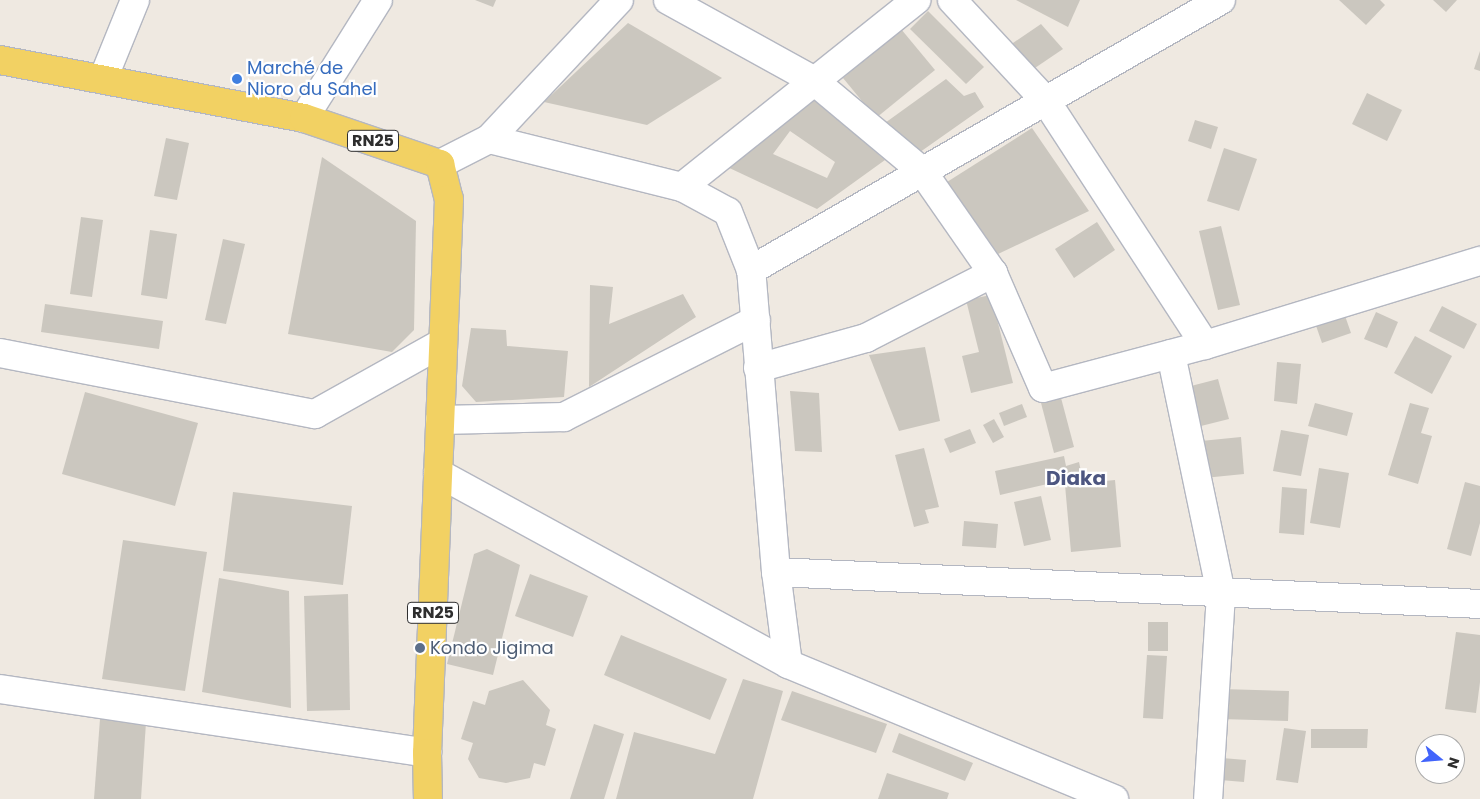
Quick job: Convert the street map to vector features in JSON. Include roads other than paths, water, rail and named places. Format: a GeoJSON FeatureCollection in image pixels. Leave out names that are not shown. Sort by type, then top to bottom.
{"type":"FeatureCollection","features":[{"type":"Feature","properties":{"kind":"main road","name":"RN25"},"geometry":{"type":"LineString","coordinates":[[0,60],[304,118],[440,164],[449,199],[427,753],[428,799]]}},
{"type":"Feature","properties":{"kind":"street"},"geometry":{"type":"LineString","coordinates":[[103,80],[135,0]]}},
{"type":"Feature","properties":{"kind":"street"},"geometry":{"type":"LineString","coordinates":[[304,118],[378,0]]}},
{"type":"Feature","properties":{"kind":"street"},"geometry":{"type":"LineString","coordinates":[[440,164],[489,139],[619,0]]}},
{"type":"Feature","properties":{"kind":"street"},"geometry":{"type":"LineString","coordinates":[[668,0],[813,80],[922,171],[993,273],[1043,388],[1205,345],[1480,261]]}},
{"type":"Feature","properties":{"kind":"street"},"geometry":{"type":"LineString","coordinates":[[682,187],[813,80],[916,0]]}},
{"type":"Feature","properties":{"kind":"street"},"geometry":{"type":"LineString","coordinates":[[952,0],[1046,101],[1205,345]]}},
{"type":"Feature","properties":{"kind":"street"},"geometry":{"type":"LineString","coordinates":[[751,270],[1217,1]]}},
{"type":"Feature","properties":{"kind":"street"},"geometry":{"type":"LineString","coordinates":[[489,139],[682,187],[728,212],[751,270],[776,572],[788,664]]}},
{"type":"Feature","properties":{"kind":"street"},"geometry":{"type":"LineString","coordinates":[[758,368],[866,338],[993,273]]}},
{"type":"Feature","properties":{"kind":"street"},"geometry":{"type":"LineString","coordinates":[[440,420],[564,417],[756,320]]}},
{"type":"Feature","properties":{"kind":"street"},"geometry":{"type":"LineString","coordinates":[[0,353],[314,414],[442,343]]}},
{"type":"Feature","properties":{"kind":"street"},"geometry":{"type":"LineString","coordinates":[[1172,354],[1221,594],[1208,799]]}},
{"type":"Feature","properties":{"kind":"street"},"geometry":{"type":"LineString","coordinates":[[438,474],[788,664],[1114,799]]}},
{"type":"Feature","properties":{"kind":"street"},"geometry":{"type":"LineString","coordinates":[[776,572],[1221,594],[1480,604]]}},
{"type":"Feature","properties":{"kind":"street"},"geometry":{"type":"LineString","coordinates":[[0,689],[427,753]]}},
{"type":"Feature","properties":{"kind":"place","name":"Marché de Nioro du Sahel"},"geometry":{"type":"Point","coordinates":[237,79]}},
{"type":"Feature","properties":{"kind":"place","name":"Kondo Jigima"},"geometry":{"type":"Point","coordinates":[420,648]}},
{"type":"Feature","properties":{"kind":"district","name":"Diaka"},"geometry":{"type":"Point","coordinates":[1076,478]}}]}
